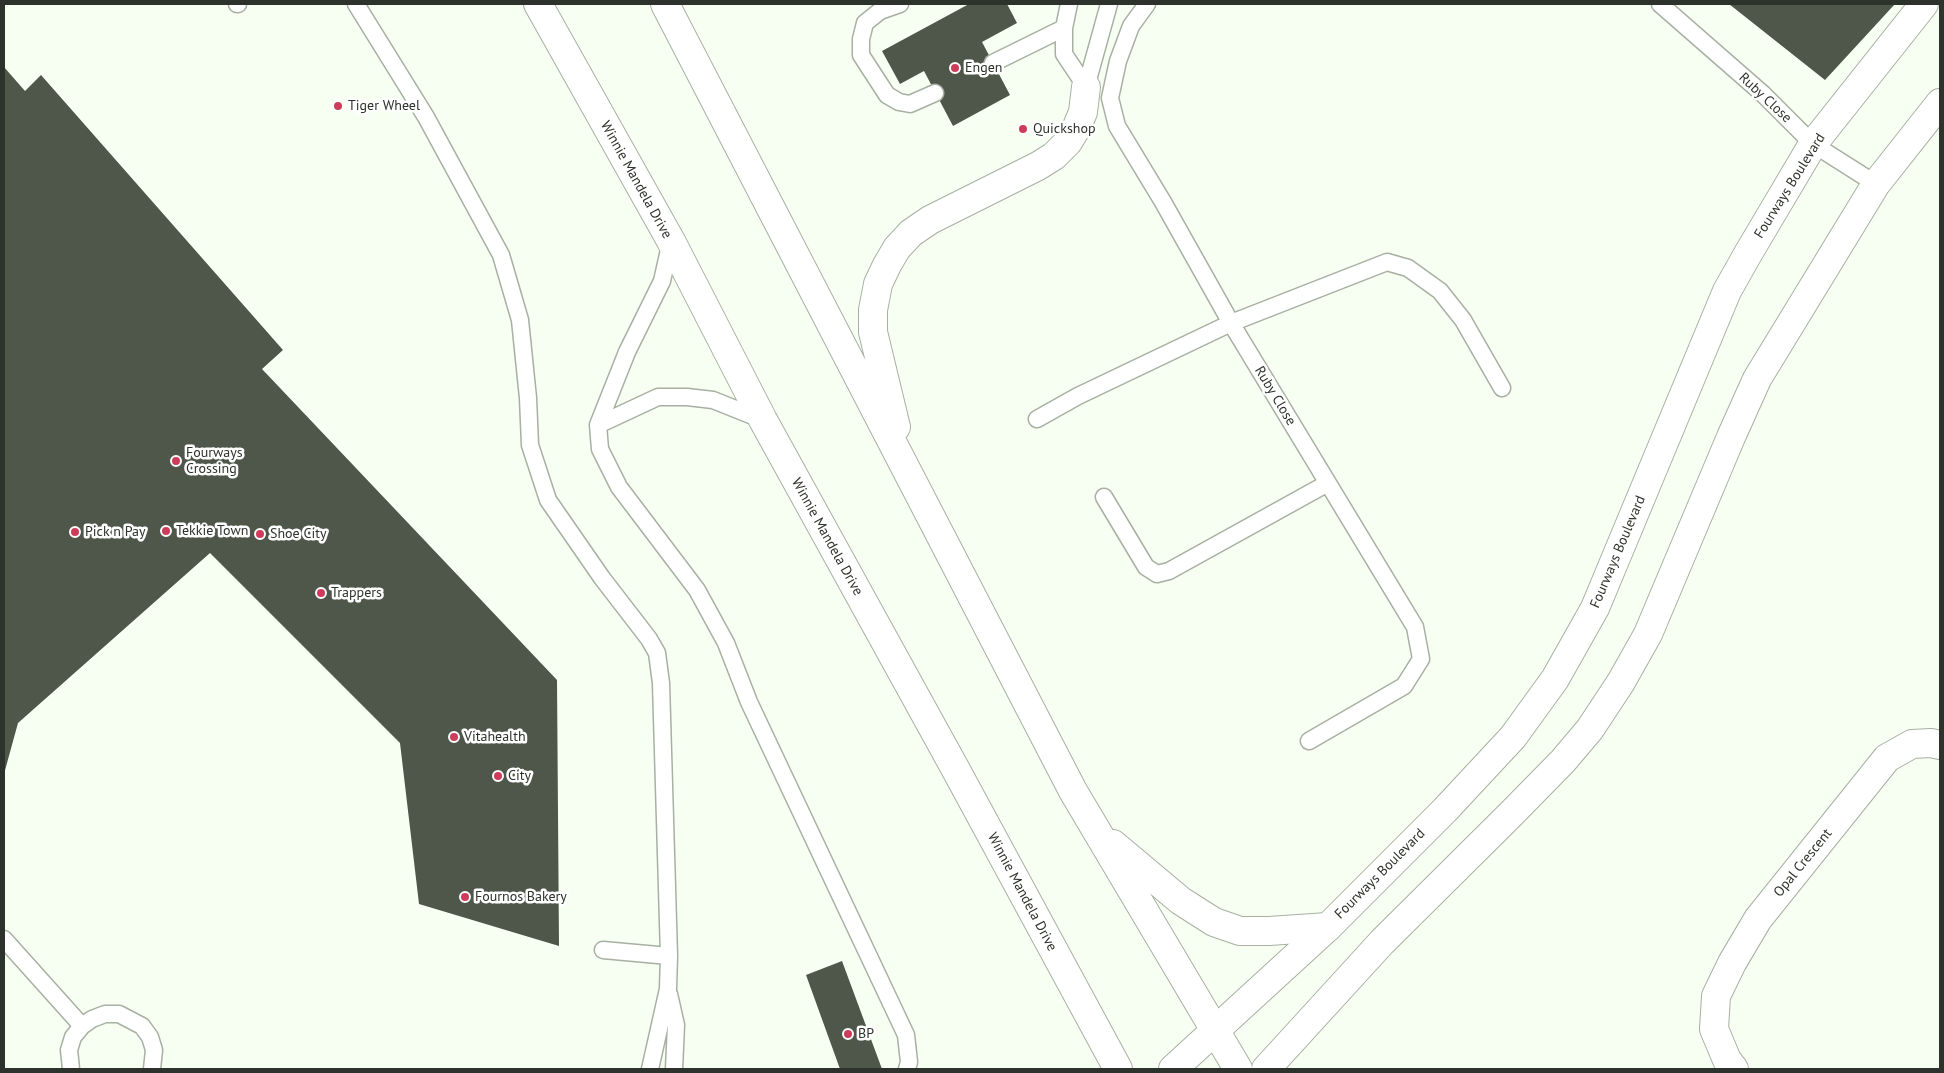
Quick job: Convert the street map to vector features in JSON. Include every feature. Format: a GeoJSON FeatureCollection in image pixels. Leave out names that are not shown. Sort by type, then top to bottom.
{"type":"FeatureCollection","features":[{"type":"Feature","properties":{"kind":"main road","name":"Winnie Mandela Drive"},"geometry":{"type":"LineString","coordinates":[[538,4],[670,241],[763,420],[1118,1069]]}},
{"type":"Feature","properties":{"kind":"main road"},"geometry":{"type":"LineString","coordinates":[[666,4],[1073,791],[1238,1069]]}},
{"type":"Feature","properties":{"kind":"main road","name":"Fourways Boulevard"},"geometry":{"type":"LineString","coordinates":[[1173,1069],[1328,926],[1445,810],[1513,737],[1555,679],[1595,608],[1677,415],[1727,291],[1778,199],[1813,144],[1924,4]]}},
{"type":"Feature","properties":{"kind":"main road"},"geometry":{"type":"LineString","coordinates":[[906,470],[873,332],[873,310],[878,284],[897,248],[906,238],[930,220],[1038,166],[1054,156],[1076,129],[1083,112],[1086,87]]}},
{"type":"Feature","properties":{"kind":"main road"},"geometry":{"type":"LineString","coordinates":[[1266,1069],[1382,942],[1524,801],[1563,761],[1590,729],[1621,682],[1648,634],[1731,437],[1758,380],[1793,318],[1876,184],[1940,103]]}},
{"type":"Feature","properties":{"kind":"main road","name":"Opal Crescent"},"geometry":{"type":"LineString","coordinates":[[1734,1069],[1727,1060],[1714,1029],[1716,996],[1732,962],[1764,911],[1887,758],[1912,744],[1931,742],[1940,746]]}},
{"type":"Feature","properties":{"kind":"main road"},"geometry":{"type":"LineString","coordinates":[[1097,831],[1181,901],[1214,922],[1240,931],[1328,926]]}},
{"type":"Feature","properties":{"kind":"lane"},"geometry":{"type":"LineString","coordinates":[[356,4],[426,117],[500,255],[520,320],[528,398],[530,444],[548,500],[602,578],[649,639],[657,653],[661,683],[669,956],[668,989],[650,1069]]}},
{"type":"Feature","properties":{"kind":"lane"},"geometry":{"type":"LineString","coordinates":[[900,4],[880,11],[866,23],[861,39],[861,55],[887,95],[899,102],[910,104],[935,93]]}},
{"type":"Feature","properties":{"kind":"lane"},"geometry":{"type":"LineString","coordinates":[[1070,4],[1064,28],[1064,54],[1086,87]]}},
{"type":"Feature","properties":{"kind":"lane"},"geometry":{"type":"LineString","coordinates":[[1086,87],[1109,4]]}},
{"type":"Feature","properties":{"kind":"lane","name":"Ruby Close"},"geometry":{"type":"LineString","coordinates":[[1147,4],[1131,26],[1118,61],[1110,98],[1117,126],[1163,202],[1231,323],[1415,627],[1421,659],[1404,686],[1309,741]]}},
{"type":"Feature","properties":{"kind":"lane","name":"Ruby Close"},"geometry":{"type":"LineString","coordinates":[[1660,4],[1763,94],[1813,144],[1876,184]]}},
{"type":"Feature","properties":{"kind":"lane"},"geometry":{"type":"LineString","coordinates":[[993,63],[1064,28]]}},
{"type":"Feature","properties":{"kind":"lane"},"geometry":{"type":"LineString","coordinates":[[670,241],[662,281],[627,352],[598,425],[600,449],[619,487],[696,590],[726,643],[749,702],[906,1035],[909,1062],[907,1069]]}},
{"type":"Feature","properties":{"kind":"lane"},"geometry":{"type":"LineString","coordinates":[[1037,419],[1078,396],[1231,323],[1387,262],[1408,268],[1440,291],[1463,320],[1502,388]]}},
{"type":"Feature","properties":{"kind":"lane"},"geometry":{"type":"LineString","coordinates":[[598,425],[658,397],[687,397],[713,400],[763,420]]}},
{"type":"Feature","properties":{"kind":"lane"},"geometry":{"type":"LineString","coordinates":[[1104,497],[1146,567],[1157,574],[1169,571],[1328,483]]}},
{"type":"Feature","properties":{"kind":"lane"},"geometry":{"type":"LineString","coordinates":[[4,939],[82,1026]]}},
{"type":"Feature","properties":{"kind":"lane"},"geometry":{"type":"LineString","coordinates":[[603,950],[669,956]]}},
{"type":"Feature","properties":{"kind":"lane"},"geometry":{"type":"LineString","coordinates":[[668,989],[676,1025],[674,1069]]}},
{"type":"Feature","properties":{"kind":"lane"},"geometry":{"type":"LineString","coordinates":[[71,1069],[69,1050],[73,1037],[82,1026],[92,1019],[105,1014],[118,1014],[142,1026],[150,1037],[154,1050],[152,1069]]}},
{"type":"Feature","properties":{"kind":"building"},"geometry":{"type":"Polygon","coordinates":[[[969,4],[1007,4],[1017,23],[982,42],[1010,95],[953,126],[924,71],[900,84],[882,51],[969,4]]]}},
{"type":"Feature","properties":{"kind":"building"},"geometry":{"type":"Polygon","coordinates":[[[1729,4],[1895,4],[1825,80],[1729,4]]]}},
{"type":"Feature","properties":{"kind":"building","name":"Fourways Crossing"},"geometry":{"type":"Polygon","coordinates":[[[4,67],[25,91],[41,75],[283,350],[262,369],[557,680],[559,946],[419,904],[400,743],[210,553],[18,723],[4,774],[4,67]]]}},
{"type":"Feature","properties":{"kind":"building"},"geometry":{"type":"Polygon","coordinates":[[[842,961],[882,1069],[840,1069],[806,975],[842,961]]]}},
{"type":"Feature","properties":{"kind":"place","name":"Engen"},"geometry":{"type":"Point","coordinates":[955,68]}},
{"type":"Feature","properties":{"kind":"place","name":"Tiger Wheel"},"geometry":{"type":"Point","coordinates":[338,106]}},
{"type":"Feature","properties":{"kind":"place","name":"Quickshop"},"geometry":{"type":"Point","coordinates":[1023,129]}},
{"type":"Feature","properties":{"kind":"place","name":"Fourways Crossing"},"geometry":{"type":"Point","coordinates":[176,461]}},
{"type":"Feature","properties":{"kind":"place","name":"Tekkie Town"},"geometry":{"type":"Point","coordinates":[166,531]}},
{"type":"Feature","properties":{"kind":"place","name":"Pick n Pay"},"geometry":{"type":"Point","coordinates":[75,532]}},
{"type":"Feature","properties":{"kind":"place","name":"Shoe City"},"geometry":{"type":"Point","coordinates":[260,534]}},
{"type":"Feature","properties":{"kind":"place","name":"Trappers"},"geometry":{"type":"Point","coordinates":[321,593]}},
{"type":"Feature","properties":{"kind":"place","name":"Vitahealth"},"geometry":{"type":"Point","coordinates":[454,737]}},
{"type":"Feature","properties":{"kind":"place","name":"City"},"geometry":{"type":"Point","coordinates":[498,776]}},
{"type":"Feature","properties":{"kind":"place","name":"Fournos Bakery"},"geometry":{"type":"Point","coordinates":[465,897]}},
{"type":"Feature","properties":{"kind":"place","name":"BP"},"geometry":{"type":"Point","coordinates":[848,1034]}}]}
